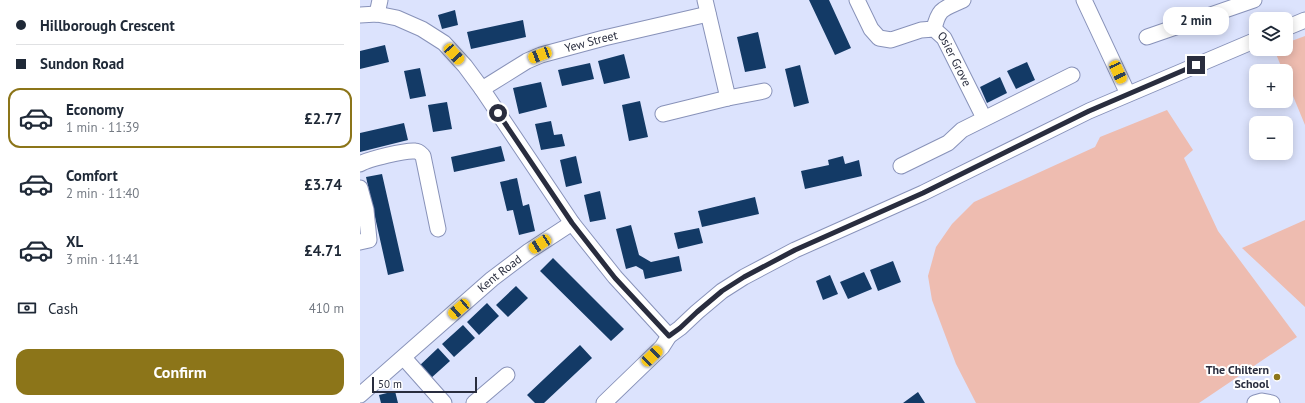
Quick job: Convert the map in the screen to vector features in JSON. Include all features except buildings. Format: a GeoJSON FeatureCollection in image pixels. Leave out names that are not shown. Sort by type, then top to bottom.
{"type":"FeatureCollection","features":[{"type":"Feature","properties":{"kind":"street","name":"Osier Grove"},"geometry":{"type":"LineString","coordinates":[[857,0],[871,30],[879,38],[891,40],[921,30],[934,29],[944,38],[984,118]]}},
{"type":"Feature","properties":{"kind":"street"},"geometry":{"type":"LineString","coordinates":[[934,29],[937,16],[942,10],[963,0]]}},
{"type":"Feature","properties":{"kind":"street"},"geometry":{"type":"LineString","coordinates":[[1084,0],[1128,94]]}},
{"type":"Feature","properties":{"kind":"street"},"geometry":{"type":"LineString","coordinates":[[1147,37],[1254,0]]}},
{"type":"Feature","properties":{"kind":"street"},"geometry":{"type":"LineString","coordinates":[[360,15],[378,7],[397,18],[416,25],[444,42],[465,66],[482,89],[572,223],[615,278],[669,336]]}},
{"type":"Feature","properties":{"kind":"street","name":"Yew Street"},"geometry":{"type":"LineString","coordinates":[[482,89],[527,60],[540,55],[604,38],[707,7],[728,98]]}},
{"type":"Feature","properties":{"kind":"street"},"geometry":{"type":"LineString","coordinates":[[1293,25],[1305,20]]}},
{"type":"Feature","properties":{"kind":"street"},"geometry":{"type":"LineString","coordinates":[[604,403],[662,347],[669,336],[722,291],[744,277],[825,236],[923,193],[1089,111],[1249,43]]}},
{"type":"Feature","properties":{"kind":"street"},"geometry":{"type":"LineString","coordinates":[[901,166],[948,143],[962,130],[984,118],[1072,75]]}},
{"type":"Feature","properties":{"kind":"street"},"geometry":{"type":"LineString","coordinates":[[663,114],[764,91]]}},
{"type":"Feature","properties":{"kind":"street"},"geometry":{"type":"LineString","coordinates":[[360,164],[370,160],[409,152],[419,152],[423,156],[438,229]]}},
{"type":"Feature","properties":{"kind":"street"},"geometry":{"type":"LineString","coordinates":[[360,188],[366,210],[369,240],[360,242]]}},
{"type":"Feature","properties":{"kind":"street","name":"Kent Road"},"geometry":{"type":"LineString","coordinates":[[360,396],[492,279],[529,251],[572,223]]}},
{"type":"Feature","properties":{"kind":"street"},"geometry":{"type":"LineString","coordinates":[[404,358],[444,403]]}},
{"type":"Feature","properties":{"kind":"street"},"geometry":{"type":"LineString","coordinates":[[474,403],[507,375]]}},
{"type":"Feature","properties":{"kind":"street"},"geometry":{"type":"LineString","coordinates":[[1255,403],[1262,401],[1272,403]]}},
{"type":"Feature","properties":{"kind":"shaded area"},"geometry":{"type":"Polygon","coordinates":[[[1305,36],[1305,125],[1293,96],[1293,64],[1280,64],[1277,56],[1293,56],[1293,40],[1305,36]]]}},
{"type":"Feature","properties":{"kind":"shaded area"},"geometry":{"type":"Polygon","coordinates":[[[1167,110],[1193,150],[1184,158],[1218,231],[1297,337],[1199,403],[976,403],[956,364],[932,300],[928,276],[936,247],[952,224],[974,202],[1095,147],[1100,137],[1167,110]]]}},
{"type":"Feature","properties":{"kind":"shaded area"},"geometry":{"type":"Polygon","coordinates":[[[1305,220],[1305,307],[1242,248],[1305,220]]]}},
{"type":"Feature","properties":{"kind":"place","name":"The Chiltern School"},"geometry":{"type":"Point","coordinates":[1277,377]}},
{"type":"Feature","properties":{"kind":"route"},"geometry":{"type":"LineString","coordinates":[[498,113],[572,223],[615,278],[669,336],[722,291],[744,277],[795,250],[923,193],[1089,111],[1196,65]]}}]}
